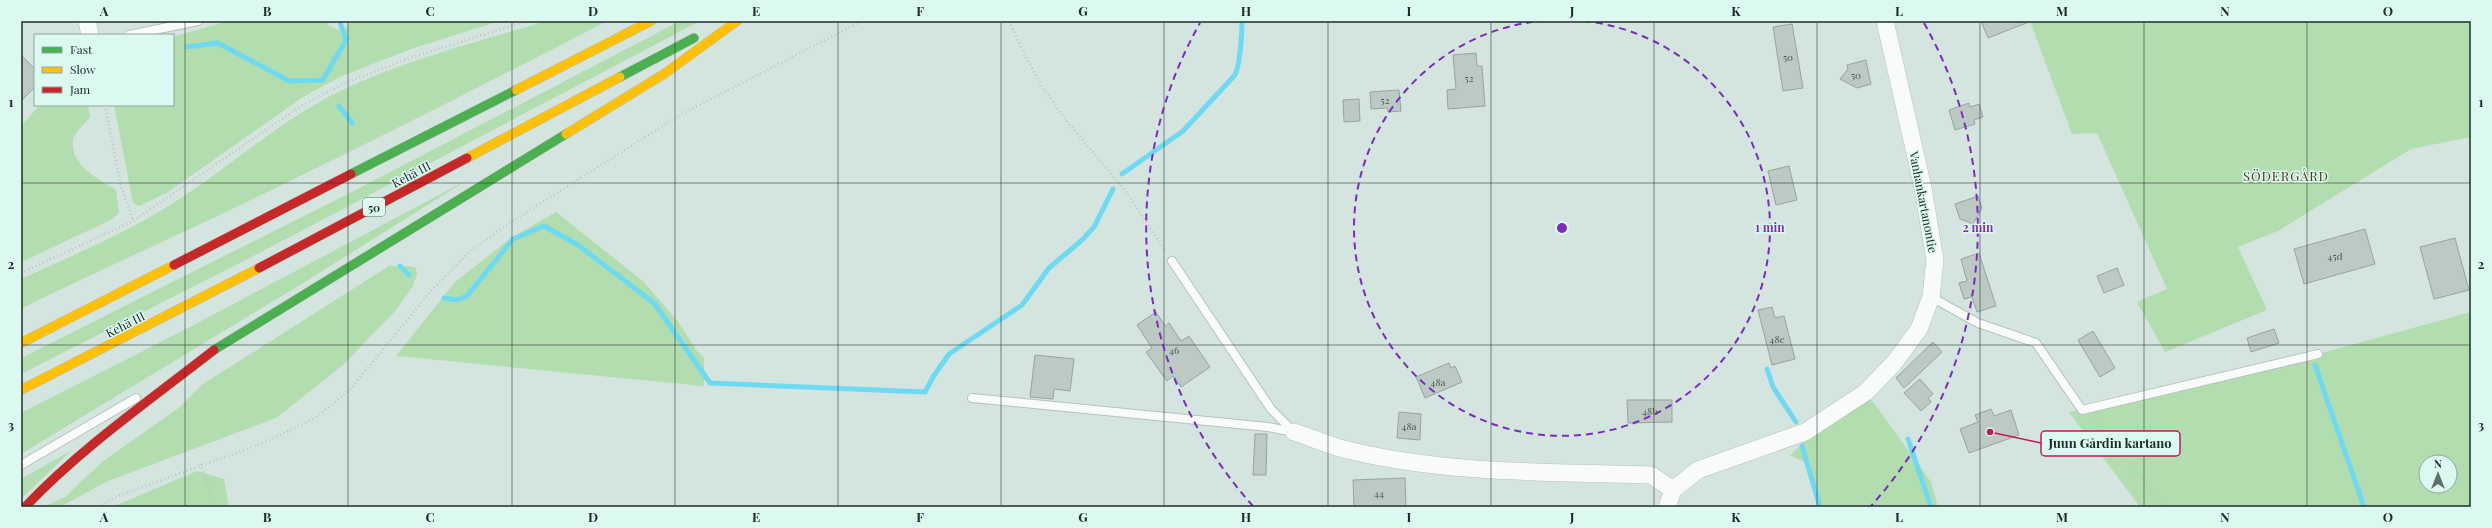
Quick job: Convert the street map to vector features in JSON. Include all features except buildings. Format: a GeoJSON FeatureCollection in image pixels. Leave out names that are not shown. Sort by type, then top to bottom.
{"type":"FeatureCollection","features":[{"type":"Feature","properties":{"kind":"highway","name":"Kehä III"},"geometry":{"type":"LineString","coordinates":[[21,344],[651,21]]}},
{"type":"Feature","properties":{"kind":"highway","name":"Kehä III"},"geometry":{"type":"LineString","coordinates":[[21,390],[172,314],[727,21]]}},
{"type":"Feature","properties":{"kind":"highway"},"geometry":{"type":"LineString","coordinates":[[25,507],[44,487],[88,449],[220,345],[664,74],[737,21]]}},
{"type":"Feature","properties":{"kind":"street"},"geometry":{"type":"LineString","coordinates":[[87,21],[90,34]]}},
{"type":"Feature","properties":{"kind":"street","name":"Vanhankartanontie"},"geometry":{"type":"LineString","coordinates":[[1673,490],[1698,470],[1805,432],[1866,392],[1894,363],[1919,329],[1931,297],[1935,260],[1924,188],[1885,21]]}},
{"type":"Feature","properties":{"kind":"street"},"geometry":{"type":"LineString","coordinates":[[1294,432],[1350,451],[1430,466],[1480,470],[1650,476],[1673,490],[1667,507]]}},
{"type":"Feature","properties":{"kind":"lane"},"geometry":{"type":"LineString","coordinates":[[134,34],[198,21]]}},
{"type":"Feature","properties":{"kind":"lane"},"geometry":{"type":"LineString","coordinates":[[1172,261],[1270,409],[1294,432]]}},
{"type":"Feature","properties":{"kind":"lane"},"geometry":{"type":"LineString","coordinates":[[1931,297],[1978,323],[2036,343],[2082,410],[2318,354]]}},
{"type":"Feature","properties":{"kind":"lane"},"geometry":{"type":"LineString","coordinates":[[21,465],[119,409],[220,345]]}},
{"type":"Feature","properties":{"kind":"lane"},"geometry":{"type":"LineString","coordinates":[[972,398],[1268,427],[1294,432]]}},
{"type":"Feature","properties":{"kind":"path"},"geometry":{"type":"LineString","coordinates":[[21,273],[133,221],[301,106],[343,84],[407,59],[527,21]]}},
{"type":"Feature","properties":{"kind":"path"},"geometry":{"type":"LineString","coordinates":[[98,507],[115,497],[200,464],[263,443],[315,418],[350,390],[429,293],[470,251],[508,224],[680,116],[862,21]]}},
{"type":"Feature","properties":{"kind":"path"},"geometry":{"type":"LineString","coordinates":[[1009,21],[1023,52],[1045,91],[1065,119],[1127,193],[1172,261]]}},
{"type":"Feature","properties":{"kind":"path"},"geometry":{"type":"LineString","coordinates":[[105,106],[122,186],[133,221]]}},
{"type":"Feature","properties":{"kind":"path"},"geometry":{"type":"LineString","coordinates":[[2082,410],[2117,446],[2163,507]]}},
{"type":"Feature","properties":{"kind":"path"},"geometry":{"type":"LineString","coordinates":[[200,464],[215,507]]}},
{"type":"Feature","properties":{"kind":"green space"},"geometry":{"type":"Polygon","coordinates":[[[228,21],[329,21],[328,25],[343,32],[351,21],[499,21],[411,49],[342,76],[303,97],[168,192],[139,206],[133,203],[114,106],[174,106],[174,37],[228,21]]]}},
{"type":"Feature","properties":{"kind":"green space"},"geometry":{"type":"Polygon","coordinates":[[[546,21],[607,21],[339,157],[21,309],[21,279],[106,240],[168,207],[202,184],[261,140],[306,110],[363,81],[392,69],[423,58],[546,21]]]}},
{"type":"Feature","properties":{"kind":"green space"},"geometry":{"type":"Polygon","coordinates":[[[680,21],[700,21],[240,263],[21,374],[21,358],[348,194],[680,21]]]}},
{"type":"Feature","properties":{"kind":"green space"},"geometry":{"type":"Polygon","coordinates":[[[2030,21],[2471,21],[2471,137],[2411,149],[2278,231],[2238,247],[2267,310],[2165,352],[2137,302],[2167,289],[2097,133],[2072,134],[2030,21]]]}},
{"type":"Feature","properties":{"kind":"green space"},"geometry":{"type":"Polygon","coordinates":[[[39,106],[88,106],[90,117],[74,136],[73,148],[80,164],[86,170],[116,190],[119,213],[111,220],[21,262],[21,126],[39,106]]]}},
{"type":"Feature","properties":{"kind":"green space"},"geometry":{"type":"Polygon","coordinates":[[[469,179],[303,283],[21,454],[21,413],[186,329],[469,179]]]}},
{"type":"Feature","properties":{"kind":"green space"},"geometry":{"type":"Polygon","coordinates":[[[556,212],[644,282],[679,323],[696,350],[704,358],[704,386],[396,356],[455,282],[511,238],[556,212]]]}},
{"type":"Feature","properties":{"kind":"green space"},"geometry":{"type":"Polygon","coordinates":[[[389,266],[410,266],[416,268],[417,274],[413,286],[396,310],[343,365],[276,418],[108,481],[60,507],[43,507],[65,497],[102,462],[180,407],[203,384],[389,266]]]}},
{"type":"Feature","properties":{"kind":"green space"},"geometry":{"type":"Polygon","coordinates":[[[2471,312],[2471,507],[2140,507],[2069,412],[2318,354],[2471,312]]]}},
{"type":"Feature","properties":{"kind":"green space"},"geometry":{"type":"Polygon","coordinates":[[[1871,399],[1931,482],[1938,507],[1821,507],[1806,463],[1790,455],[1805,441],[1871,399]]]}},
{"type":"Feature","properties":{"kind":"green space"},"geometry":{"type":"Polygon","coordinates":[[[72,450],[21,499],[21,479],[72,450]]]}},
{"type":"Feature","properties":{"kind":"green space"},"geometry":{"type":"Polygon","coordinates":[[[197,471],[224,479],[229,507],[112,507],[197,471]]]}},
{"type":"Feature","properties":{"kind":"waterway"},"geometry":{"type":"LineString","coordinates":[[1122,174],[1183,131],[1235,75],[1239,57],[1242,21]]}},
{"type":"Feature","properties":{"kind":"waterway"},"geometry":{"type":"LineString","coordinates":[[187,47],[218,43],[289,81],[323,80],[346,40],[340,22]]}},
{"type":"Feature","properties":{"kind":"waterway"},"geometry":{"type":"LineString","coordinates":[[339,106],[352,123]]}},
{"type":"Feature","properties":{"kind":"waterway"},"geometry":{"type":"LineString","coordinates":[[444,298],[456,300],[467,296],[513,239],[544,226],[578,245],[654,303],[710,383],[925,392],[933,377],[949,354],[1022,305],[1049,268],[1082,240],[1094,227],[1113,189]]}},
{"type":"Feature","properties":{"kind":"waterway"},"geometry":{"type":"LineString","coordinates":[[400,266],[409,275]]}},
{"type":"Feature","properties":{"kind":"waterway"},"geometry":{"type":"LineString","coordinates":[[2315,365],[2364,507]]}},
{"type":"Feature","properties":{"kind":"waterway"},"geometry":{"type":"LineString","coordinates":[[1767,369],[1773,387],[1796,422]]}},
{"type":"Feature","properties":{"kind":"waterway"},"geometry":{"type":"LineString","coordinates":[[1908,439],[1931,507]]}},
{"type":"Feature","properties":{"kind":"waterway"},"geometry":{"type":"LineString","coordinates":[[1802,446],[1820,507]]}},
{"type":"Feature","properties":{"kind":"traffic: fast"},"geometry":{"type":"LineString","coordinates":[[620,77],[694,38]]}},
{"type":"Feature","properties":{"kind":"traffic: fast"},"geometry":{"type":"LineString","coordinates":[[351,174],[516,90]]}},
{"type":"Feature","properties":{"kind":"traffic: fast"},"geometry":{"type":"LineString","coordinates":[[214,350],[566,134]]}},
{"type":"Feature","properties":{"kind":"traffic: slow"},"geometry":{"type":"LineString","coordinates":[[516,90],[651,21]]}},
{"type":"Feature","properties":{"kind":"traffic: slow"},"geometry":{"type":"LineString","coordinates":[[566,134],[664,74],[737,21]]}},
{"type":"Feature","properties":{"kind":"traffic: slow"},"geometry":{"type":"LineString","coordinates":[[467,158],[620,77]]}},
{"type":"Feature","properties":{"kind":"traffic: slow"},"geometry":{"type":"LineString","coordinates":[[21,343],[174,265]]}},
{"type":"Feature","properties":{"kind":"traffic: slow"},"geometry":{"type":"LineString","coordinates":[[21,390],[259,268]]}},
{"type":"Feature","properties":{"kind":"traffic: jam"},"geometry":{"type":"LineString","coordinates":[[259,268],[467,158]]}},
{"type":"Feature","properties":{"kind":"traffic: jam"},"geometry":{"type":"LineString","coordinates":[[174,265],[351,174]]}},
{"type":"Feature","properties":{"kind":"traffic: jam"},"geometry":{"type":"LineString","coordinates":[[25,507],[47,485],[93,445],[214,350]]}},
{"type":"Feature","properties":{"kind":"place","name":"Juun Gårdin kartano"},"geometry":{"type":"Point","coordinates":[1990,432]}},
{"type":"Feature","properties":{"kind":"district","name":"SÖDERGÅRD"},"geometry":{"type":"Point","coordinates":[2286,175]}}]}
